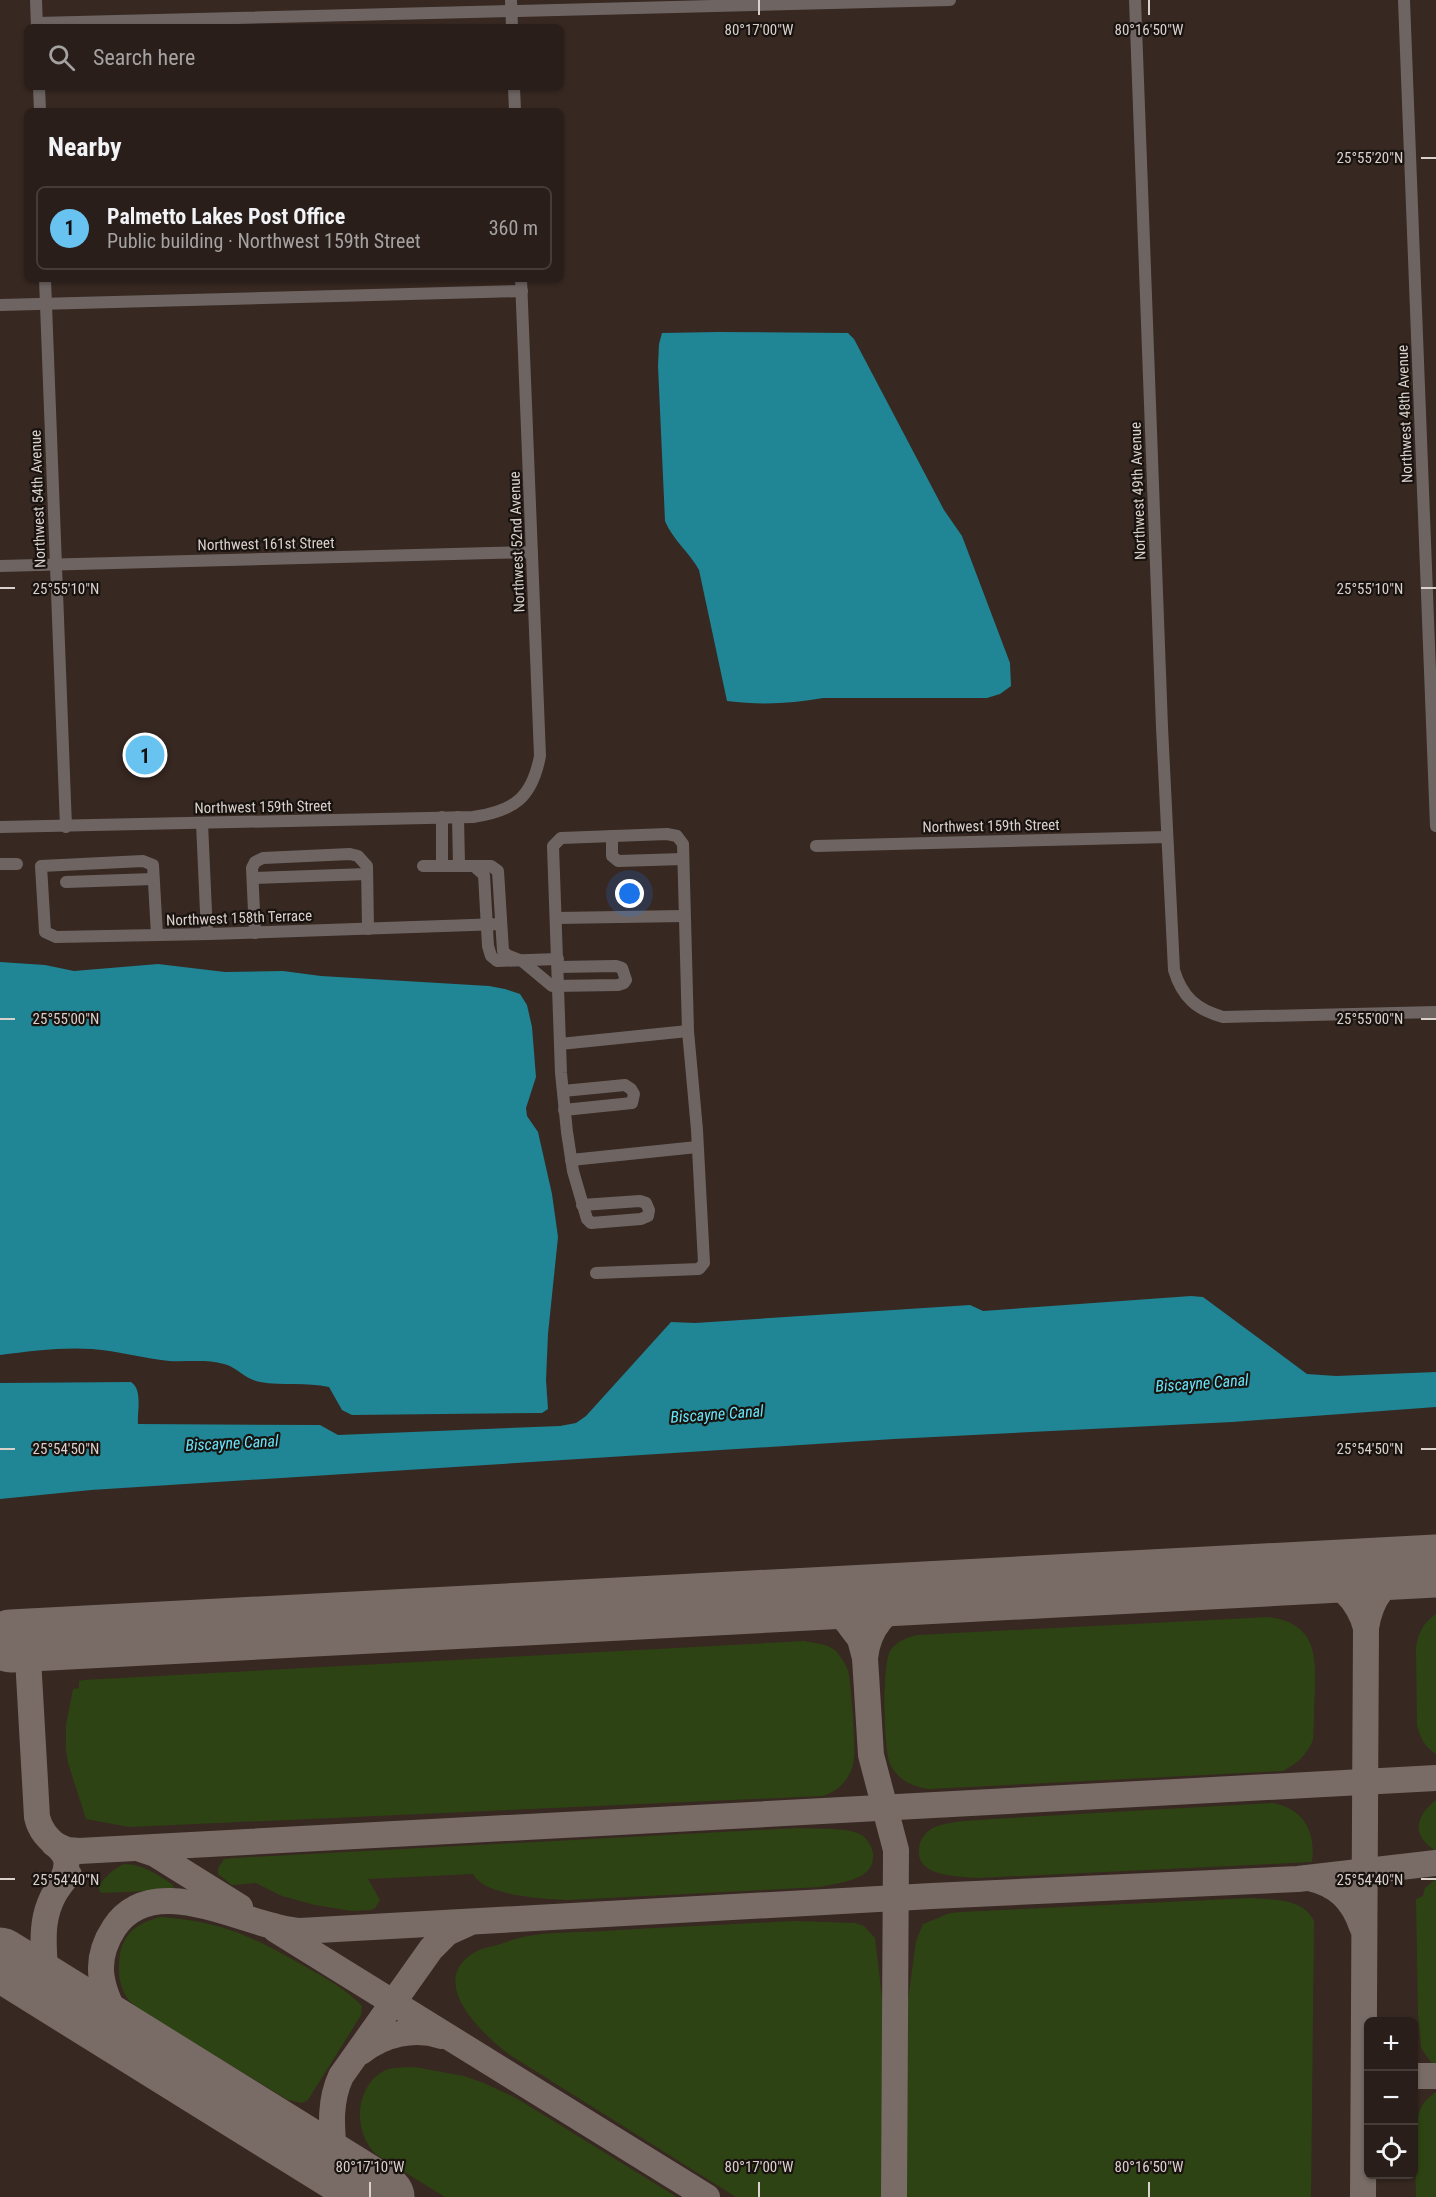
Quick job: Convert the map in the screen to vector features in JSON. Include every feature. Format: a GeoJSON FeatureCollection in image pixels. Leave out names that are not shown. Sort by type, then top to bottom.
{"type":"FeatureCollection","features":[{"type":"Feature","properties":{"kind":"street"},"geometry":{"type":"LineString","coordinates":[[36,0],[37,24]]}},
{"type":"Feature","properties":{"kind":"street"},"geometry":{"type":"LineString","coordinates":[[62,24],[511,6],[950,0]]}},
{"type":"Feature","properties":{"kind":"street","name":"Northwest 49th Avenue"},"geometry":{"type":"LineString","coordinates":[[1135,0],[1167,837],[1173,955],[1177,980],[1186,996],[1196,1006],[1223,1017],[1436,1012]]}},
{"type":"Feature","properties":{"kind":"street","name":"Northwest 48th Avenue"},"geometry":{"type":"LineString","coordinates":[[1404,0],[1436,826]]}},
{"type":"Feature","properties":{"kind":"street"},"geometry":{"type":"LineString","coordinates":[[511,6],[512,24]]}},
{"type":"Feature","properties":{"kind":"street"},"geometry":{"type":"LineString","coordinates":[[39,90],[40,108]]}},
{"type":"Feature","properties":{"kind":"street"},"geometry":{"type":"LineString","coordinates":[[514,90],[515,108]]}},
{"type":"Feature","properties":{"kind":"street","name":"Northwest 54th Avenue"},"geometry":{"type":"LineString","coordinates":[[45,282],[66,827]]}},
{"type":"Feature","properties":{"kind":"street"},"geometry":{"type":"LineString","coordinates":[[0,305],[522,285]]}},
{"type":"Feature","properties":{"kind":"street","name":"Northwest 52nd Avenue"},"geometry":{"type":"LineString","coordinates":[[522,285],[540,756],[531,788],[522,799]]}},
{"type":"Feature","properties":{"kind":"street","name":"Northwest 161st Street"},"geometry":{"type":"LineString","coordinates":[[0,566],[532,552]]}},
{"type":"Feature","properties":{"kind":"street","name":"Northwest 159th Street"},"geometry":{"type":"LineString","coordinates":[[0,827],[458,817],[495,814],[510,808],[522,799]]}},
{"type":"Feature","properties":{"kind":"street"},"geometry":{"type":"LineString","coordinates":[[442,817],[442,865]]}},
{"type":"Feature","properties":{"kind":"street"},"geometry":{"type":"LineString","coordinates":[[458,817],[459,865]]}},
{"type":"Feature","properties":{"kind":"street"},"geometry":{"type":"LineString","coordinates":[[202,823],[207,934]]}},
{"type":"Feature","properties":{"kind":"street"},"geometry":{"type":"LineString","coordinates":[[582,1205],[640,1201],[646,1203],[649,1210],[648,1216],[641,1219],[591,1223],[582,1205],[571,1160],[564,1110],[553,846],[561,838],[667,834],[677,836],[683,844],[688,1031],[704,1263],[699,1269],[596,1273]]}},
{"type":"Feature","properties":{"kind":"street"},"geometry":{"type":"LineString","coordinates":[[612,836],[612,856],[618,861],[683,859]]}},
{"type":"Feature","properties":{"kind":"street","name":"Northwest 159th Street"},"geometry":{"type":"LineString","coordinates":[[816,846],[1167,837]]}},
{"type":"Feature","properties":{"kind":"street"},"geometry":{"type":"LineString","coordinates":[[255,933],[252,868],[258,859],[351,854],[358,856],[367,866],[368,929]]}},
{"type":"Feature","properties":{"kind":"street","name":"Northwest 158th Terrace"},"geometry":{"type":"LineString","coordinates":[[153,879],[153,865],[143,861],[41,866],[45,932],[56,937],[255,933],[501,924]]}},
{"type":"Feature","properties":{"kind":"street"},"geometry":{"type":"LineString","coordinates":[[0,864],[17,864]]}},
{"type":"Feature","properties":{"kind":"street"},"geometry":{"type":"LineString","coordinates":[[423,866],[459,865],[491,866],[499,873],[503,951],[522,961],[552,986],[624,983],[626,980],[622,968],[616,966],[522,961],[497,961],[491,956],[488,946],[484,875],[474,866]]}},
{"type":"Feature","properties":{"kind":"street"},"geometry":{"type":"LineString","coordinates":[[253,878],[367,874]]}},
{"type":"Feature","properties":{"kind":"street"},"geometry":{"type":"LineString","coordinates":[[66,882],[153,879],[157,935]]}},
{"type":"Feature","properties":{"kind":"street"},"geometry":{"type":"LineString","coordinates":[[556,918],[684,916]]}},
{"type":"Feature","properties":{"kind":"street"},"geometry":{"type":"LineString","coordinates":[[560,1044],[688,1031]]}},
{"type":"Feature","properties":{"kind":"street"},"geometry":{"type":"LineString","coordinates":[[563,1091],[625,1085],[634,1094],[632,1104],[564,1110]]}},
{"type":"Feature","properties":{"kind":"street"},"geometry":{"type":"LineString","coordinates":[[571,1160],[697,1147]]}},
{"type":"Feature","properties":{"kind":"green space"},"geometry":{"type":"Polygon","coordinates":[[[1436,1614],[1436,1754],[1424,1742],[1417,1725],[1416,1647],[1422,1628],[1436,1614]]]}},
{"type":"Feature","properties":{"kind":"green space"},"geometry":{"type":"Polygon","coordinates":[[[1270,1617],[1284,1620],[1303,1632],[1313,1650],[1314,1661],[1313,1740],[1301,1758],[1283,1771],[929,1789],[907,1782],[891,1766],[885,1727],[887,1659],[890,1651],[905,1639],[917,1635],[1270,1617]]]}},
{"type":"Feature","properties":{"kind":"green space"},"geometry":{"type":"Polygon","coordinates":[[[804,1641],[835,1650],[848,1670],[850,1687],[853,1714],[853,1766],[844,1783],[834,1791],[822,1796],[129,1827],[86,1819],[68,1763],[66,1725],[73,1689],[79,1688],[79,1681],[83,1680],[804,1641]]]}},
{"type":"Feature","properties":{"kind":"green space"},"geometry":{"type":"Polygon","coordinates":[[[1436,1800],[1436,1851],[1422,1839],[1419,1826],[1420,1819],[1436,1800]]]}},
{"type":"Feature","properties":{"kind":"green space"},"geometry":{"type":"Polygon","coordinates":[[[1273,1803],[1293,1811],[1306,1824],[1312,1841],[1312,1862],[977,1878],[939,1873],[924,1865],[920,1858],[919,1848],[927,1833],[931,1829],[952,1822],[1273,1803]]]}},
{"type":"Feature","properties":{"kind":"green space"},"geometry":{"type":"Polygon","coordinates":[[[798,1828],[850,1831],[863,1836],[870,1844],[873,1853],[869,1869],[855,1879],[820,1887],[567,1900],[502,1892],[479,1881],[473,1874],[368,1879],[380,1900],[371,1910],[352,1911],[315,1905],[282,1896],[256,1883],[232,1885],[218,1874],[218,1868],[224,1859],[234,1858],[798,1828]]]}},
{"type":"Feature","properties":{"kind":"green space"},"geometry":{"type":"Polygon","coordinates":[[[124,1864],[149,1870],[172,1884],[174,1888],[172,1890],[101,1893],[98,1887],[101,1883],[112,1871],[124,1864]]]}},
{"type":"Feature","properties":{"kind":"green space"},"geometry":{"type":"Polygon","coordinates":[[[1436,1879],[1436,2065],[1433,2065],[1421,2048],[1418,2013],[1416,1899],[1423,1896],[1425,1888],[1436,1879]]]}},
{"type":"Feature","properties":{"kind":"green space"},"geometry":{"type":"Polygon","coordinates":[[[1251,1898],[1295,1904],[1309,1913],[1314,1921],[1311,2197],[905,2197],[908,2000],[916,1941],[923,1924],[950,1913],[961,1912],[1251,1898]]]}},
{"type":"Feature","properties":{"kind":"green space"},"geometry":{"type":"Polygon","coordinates":[[[160,1917],[201,1922],[253,1939],[329,1980],[362,2006],[361,2015],[308,2100],[302,2103],[288,2100],[153,2018],[127,1998],[119,1974],[119,1960],[124,1942],[128,1935],[141,1924],[160,1917]]]}},
{"type":"Feature","properties":{"kind":"green space"},"geometry":{"type":"Polygon","coordinates":[[[797,1921],[855,1923],[864,1926],[875,1938],[882,1997],[884,2062],[884,2169],[881,2197],[736,2197],[510,2055],[486,2035],[474,2021],[457,1992],[456,1978],[461,1964],[475,1952],[529,1936],[797,1921]]]}},
{"type":"Feature","properties":{"kind":"green space"},"geometry":{"type":"Polygon","coordinates":[[[415,2067],[464,2076],[516,2098],[677,2197],[445,2197],[377,2155],[369,2146],[361,2124],[362,2100],[373,2080],[382,2072],[390,2069],[415,2067]]]}},
{"type":"Feature","properties":{"kind":"green space"},"geometry":{"type":"Polygon","coordinates":[[[1436,2092],[1436,2197],[1416,2197],[1418,2118],[1420,2110],[1436,2092]]]}},
{"type":"Feature","properties":{"kind":"water"},"geometry":{"type":"Polygon","coordinates":[[[662,333],[848,333],[854,339],[944,510],[962,536],[1010,663],[1011,686],[1000,694],[987,698],[823,698],[787,703],[727,701],[699,570],[665,521],[658,366],[662,333]]]}},
{"type":"Feature","properties":{"kind":"water"},"geometry":{"type":"Polygon","coordinates":[[[0,962],[45,965],[74,971],[158,964],[225,972],[283,971],[321,976],[489,986],[520,994],[527,1005],[532,1027],[536,1077],[526,1108],[527,1116],[538,1132],[552,1194],[558,1237],[548,1334],[546,1380],[548,1409],[542,1413],[352,1415],[342,1410],[329,1387],[260,1382],[217,1362],[169,1361],[92,1349],[46,1350],[0,1355],[0,962]]]}},
{"type":"Feature","properties":{"kind":"water","name":"Biscayne Canal"},"geometry":{"type":"Polygon","coordinates":[[[1203,1297],[1307,1374],[1336,1376],[1436,1372],[1436,1407],[1232,1422],[894,1439],[91,1490],[0,1499],[0,1383],[131,1382],[138,1395],[138,1424],[320,1425],[338,1435],[560,1426],[576,1423],[586,1416],[671,1322],[695,1323],[970,1305],[983,1311],[1203,1297]]]}},
{"type":"Feature","properties":{"kind":"taxiway"},"geometry":{"type":"LineString","coordinates":[[1363,2197],[1366,1628],[1371,1607],[1380,1591],[1394,1578],[1413,1567]]}},
{"type":"Feature","properties":{"kind":"taxiway"},"geometry":{"type":"LineString","coordinates":[[1312,1572],[1339,1587],[1353,1600],[1363,1617],[1366,1628]]}},
{"type":"Feature","properties":{"kind":"taxiway"},"geometry":{"type":"LineString","coordinates":[[865,1658],[870,1637],[880,1620],[887,1612],[913,1594]]}},
{"type":"Feature","properties":{"kind":"taxiway"},"geometry":{"type":"LineString","coordinates":[[812,1599],[841,1614],[860,1639],[865,1658],[871,1755],[896,1850],[894,2197]]}},
{"type":"Feature","properties":{"kind":"taxiway"},"geometry":{"type":"LineString","coordinates":[[27,1640],[37,1817],[47,1837],[64,1855],[65,1872],[59,1886]]}},
{"type":"Feature","properties":{"kind":"taxiway"},"geometry":{"type":"LineString","coordinates":[[54,1844],[67,1850],[79,1851],[1436,1778]]}},
{"type":"Feature","properties":{"kind":"taxiway"},"geometry":{"type":"LineString","coordinates":[[140,1849],[155,1854],[240,1907]]}},
{"type":"Feature","properties":{"kind":"taxiway"},"geometry":{"type":"LineString","coordinates":[[127,2039],[103,1985],[102,1958],[114,1928],[131,1910],[152,1902],[176,1901],[202,1906],[278,1928],[300,1931],[932,1896],[1298,1879],[1436,1863]]}},
{"type":"Feature","properties":{"kind":"taxiway"},"geometry":{"type":"LineString","coordinates":[[47,1988],[44,1957],[46,1914],[58,1887],[69,1875]]}},
{"type":"Feature","properties":{"kind":"taxiway"},"geometry":{"type":"LineString","coordinates":[[1309,1878],[1328,1884],[1343,1895],[1354,1909],[1362,1927]]}},
{"type":"Feature","properties":{"kind":"taxiway"},"geometry":{"type":"LineString","coordinates":[[335,2167],[332,2110],[341,2076],[431,1949],[447,1933],[467,1924]]}},
{"type":"Feature","properties":{"kind":"taxiway"},"geometry":{"type":"LineString","coordinates":[[276,1930],[707,2197]]}},
{"type":"Feature","properties":{"kind":"taxiway"},"geometry":{"type":"LineString","coordinates":[[361,2052],[379,2041],[410,2032],[442,2036]]}},
{"type":"Feature","properties":{"kind":"taxiway"},"geometry":{"type":"LineString","coordinates":[[1418,2076],[1436,2076]]}},
{"type":"Feature","properties":{"kind":"runway"},"geometry":{"type":"LineString","coordinates":[[11,1641],[1436,1566]]}},
{"type":"Feature","properties":{"kind":"runway"},"geometry":{"type":"LineString","coordinates":[[0,1959],[383,2197]]}},
{"type":"Feature","properties":{"kind":"place","name":"Palmetto Lakes Post Office"},"geometry":{"type":"Point","coordinates":[145,755]}}]}
